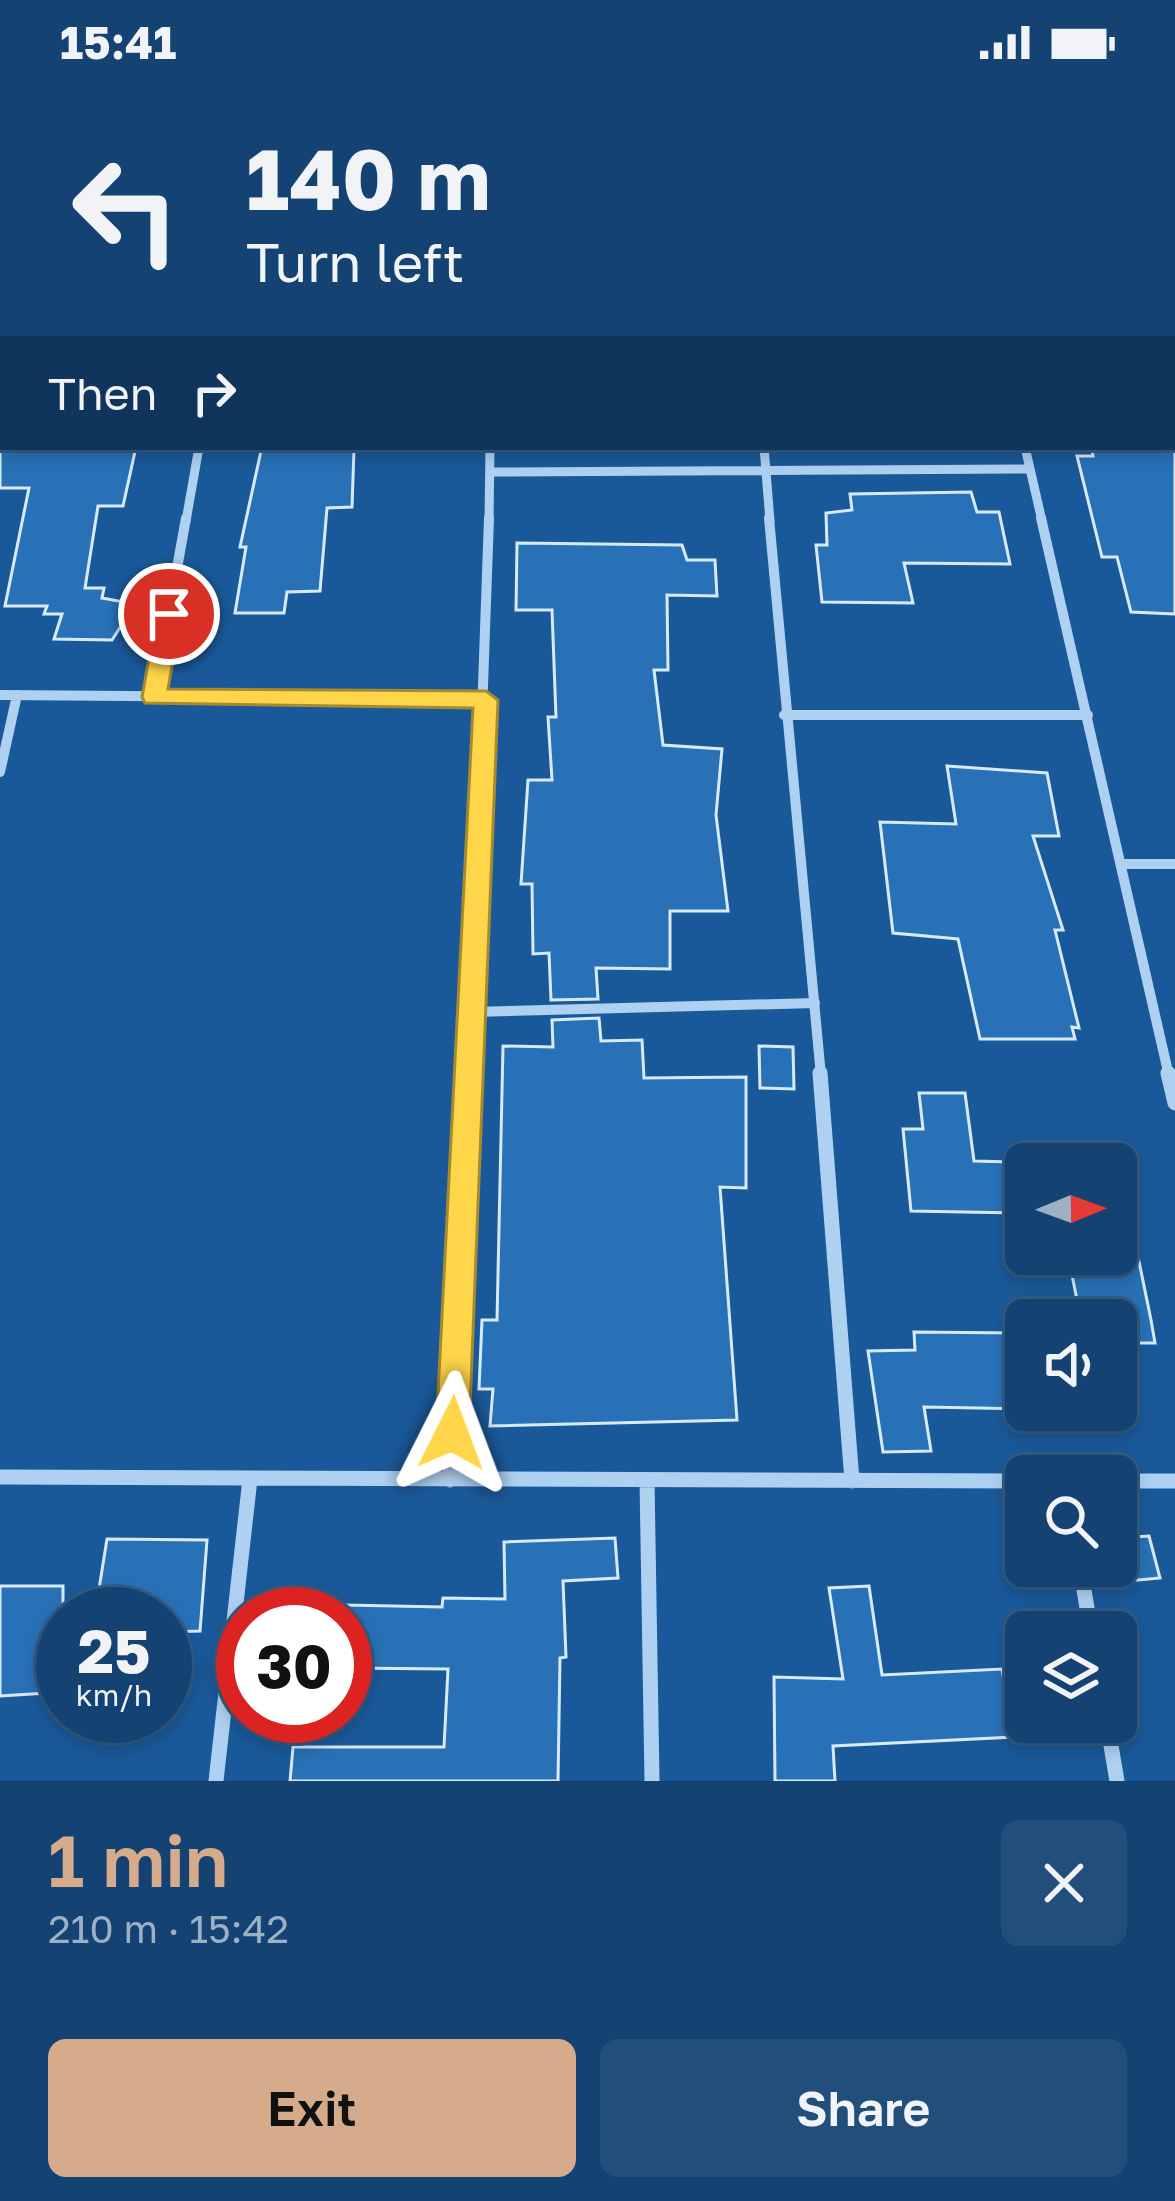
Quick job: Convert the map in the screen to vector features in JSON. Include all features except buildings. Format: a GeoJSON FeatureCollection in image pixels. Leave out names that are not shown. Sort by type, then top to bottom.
{"type":"FeatureCollection","features":[{"type":"Feature","properties":{"kind":"street"},"geometry":{"type":"LineString","coordinates":[[154,697],[198,450]]}},
{"type":"Feature","properties":{"kind":"street"},"geometry":{"type":"LineString","coordinates":[[450,1480],[486,700],[490,450]]}},
{"type":"Feature","properties":{"kind":"street"},"geometry":{"type":"LineString","coordinates":[[764,450],[784,715],[815,1003],[852,1480]]}},
{"type":"Feature","properties":{"kind":"street"},"geometry":{"type":"LineString","coordinates":[[1026,450],[1175,1102]]}},
{"type":"Feature","properties":{"kind":"street"},"geometry":{"type":"LineString","coordinates":[[491,472],[1029,469]]}},
{"type":"Feature","properties":{"kind":"street"},"geometry":{"type":"LineString","coordinates":[[0,694],[486,700]]}},
{"type":"Feature","properties":{"kind":"street"},"geometry":{"type":"LineString","coordinates":[[0,772],[16,694]]}},
{"type":"Feature","properties":{"kind":"street"},"geometry":{"type":"LineString","coordinates":[[784,715],[1088,715]]}},
{"type":"Feature","properties":{"kind":"street"},"geometry":{"type":"LineString","coordinates":[[1121,864],[1175,864]]}},
{"type":"Feature","properties":{"kind":"street"},"geometry":{"type":"LineString","coordinates":[[472,1012],[815,1003]]}},
{"type":"Feature","properties":{"kind":"street"},"geometry":{"type":"LineString","coordinates":[[0,1477],[1005,1481]]}},
{"type":"Feature","properties":{"kind":"street"},"geometry":{"type":"LineString","coordinates":[[215,1781],[250,1479]]}},
{"type":"Feature","properties":{"kind":"street"},"geometry":{"type":"LineString","coordinates":[[646,1480],[652,1781]]}},
{"type":"Feature","properties":{"kind":"street"},"geometry":{"type":"LineString","coordinates":[[1137,1481],[1175,1481]]}},
{"type":"Feature","properties":{"kind":"street"},"geometry":{"type":"LineString","coordinates":[[1110,1743],[1117,1781]]}},
{"type":"Feature","properties":{"kind":"route"},"geometry":{"type":"LineString","coordinates":[[169,614],[154,697],[486,700],[452,1433]]}}]}
